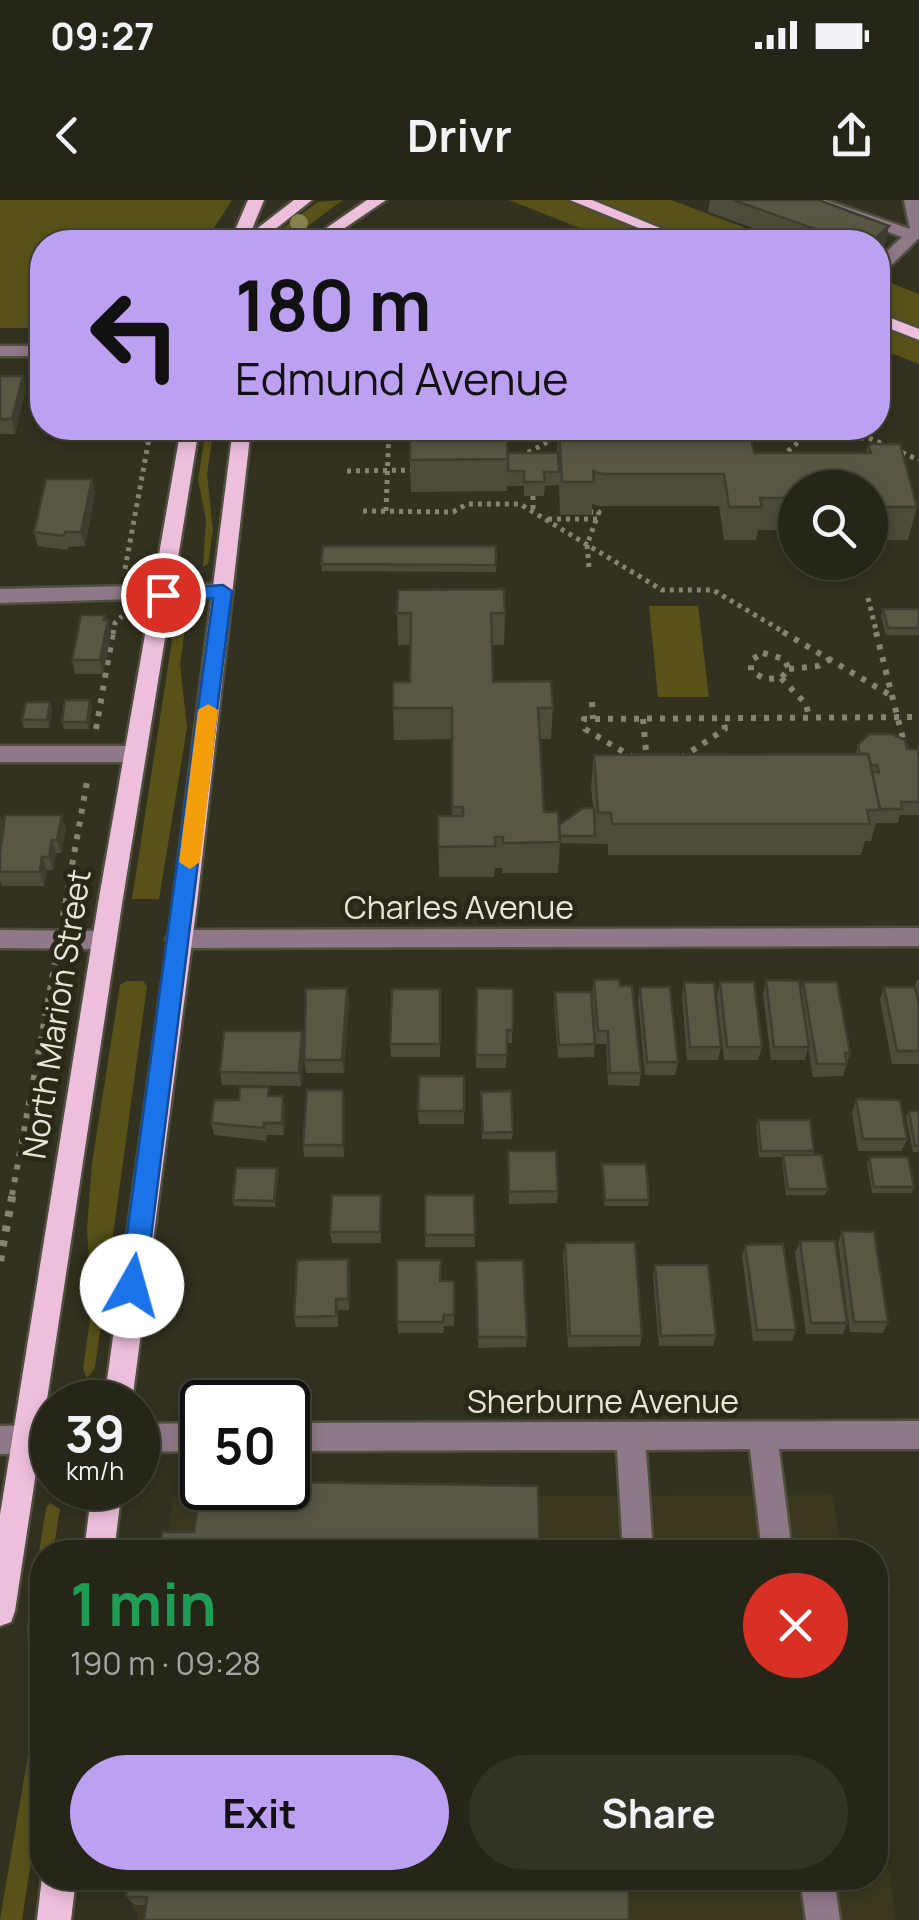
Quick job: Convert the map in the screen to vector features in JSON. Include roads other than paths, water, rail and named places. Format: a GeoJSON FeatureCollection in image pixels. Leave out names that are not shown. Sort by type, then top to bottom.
{"type":"FeatureCollection","features":[{"type":"Feature","properties":{"kind":"main road"},"geometry":{"type":"LineString","coordinates":[[243,230],[256,200]]}},
{"type":"Feature","properties":{"kind":"main road"},"geometry":{"type":"LineString","coordinates":[[265,230],[304,200]]}},
{"type":"Feature","properties":{"kind":"main road"},"geometry":{"type":"LineString","coordinates":[[332,230],[378,200]]}},
{"type":"Feature","properties":{"kind":"main road"},"geometry":{"type":"LineString","coordinates":[[578,200],[657,230]]}},
{"type":"Feature","properties":{"kind":"main road"},"geometry":{"type":"LineString","coordinates":[[890,323],[919,334]]}},
{"type":"Feature","properties":{"kind":"main road","name":"North Marion Street"},"geometry":{"type":"LineString","coordinates":[[0,1612],[188,440]]}},
{"type":"Feature","properties":{"kind":"main road"},"geometry":{"type":"LineString","coordinates":[[121,1380],[241,440]]}},
{"type":"Feature","properties":{"kind":"main road"},"geometry":{"type":"LineString","coordinates":[[100,1540],[104,1510]]}},
{"type":"Feature","properties":{"kind":"main road"},"geometry":{"type":"LineString","coordinates":[[54,1920],[58,1890]]}},
{"type":"Feature","properties":{"kind":"street"},"geometry":{"type":"LineString","coordinates":[[810,200],[917,230]]}},
{"type":"Feature","properties":{"kind":"street"},"geometry":{"type":"LineString","coordinates":[[912,200],[917,230]]}},
{"type":"Feature","properties":{"kind":"street"},"geometry":{"type":"LineString","coordinates":[[890,257],[917,230]]}},
{"type":"Feature","properties":{"kind":"street"},"geometry":{"type":"LineString","coordinates":[[0,350],[30,350]]}},
{"type":"Feature","properties":{"kind":"street"},"geometry":{"type":"LineString","coordinates":[[0,596],[223,591]]}},
{"type":"Feature","properties":{"kind":"street"},"geometry":{"type":"LineString","coordinates":[[0,754],[135,754]]}},
{"type":"Feature","properties":{"kind":"street","name":"Charles Avenue"},"geometry":{"type":"LineString","coordinates":[[178,939],[919,937]]}},
{"type":"Feature","properties":{"kind":"street"},"geometry":{"type":"LineString","coordinates":[[0,939],[105,940]]}},
{"type":"Feature","properties":{"kind":"street","name":"Sherburne Avenue"},"geometry":{"type":"LineString","coordinates":[[310,1437],[919,1435]]}},
{"type":"Feature","properties":{"kind":"street"},"geometry":{"type":"LineString","coordinates":[[631,1436],[637,1540]]}},
{"type":"Feature","properties":{"kind":"street"},"geometry":{"type":"LineString","coordinates":[[763,1436],[776,1540]]}},
{"type":"Feature","properties":{"kind":"street"},"geometry":{"type":"LineString","coordinates":[[819,1890],[823,1920]]}}]}
